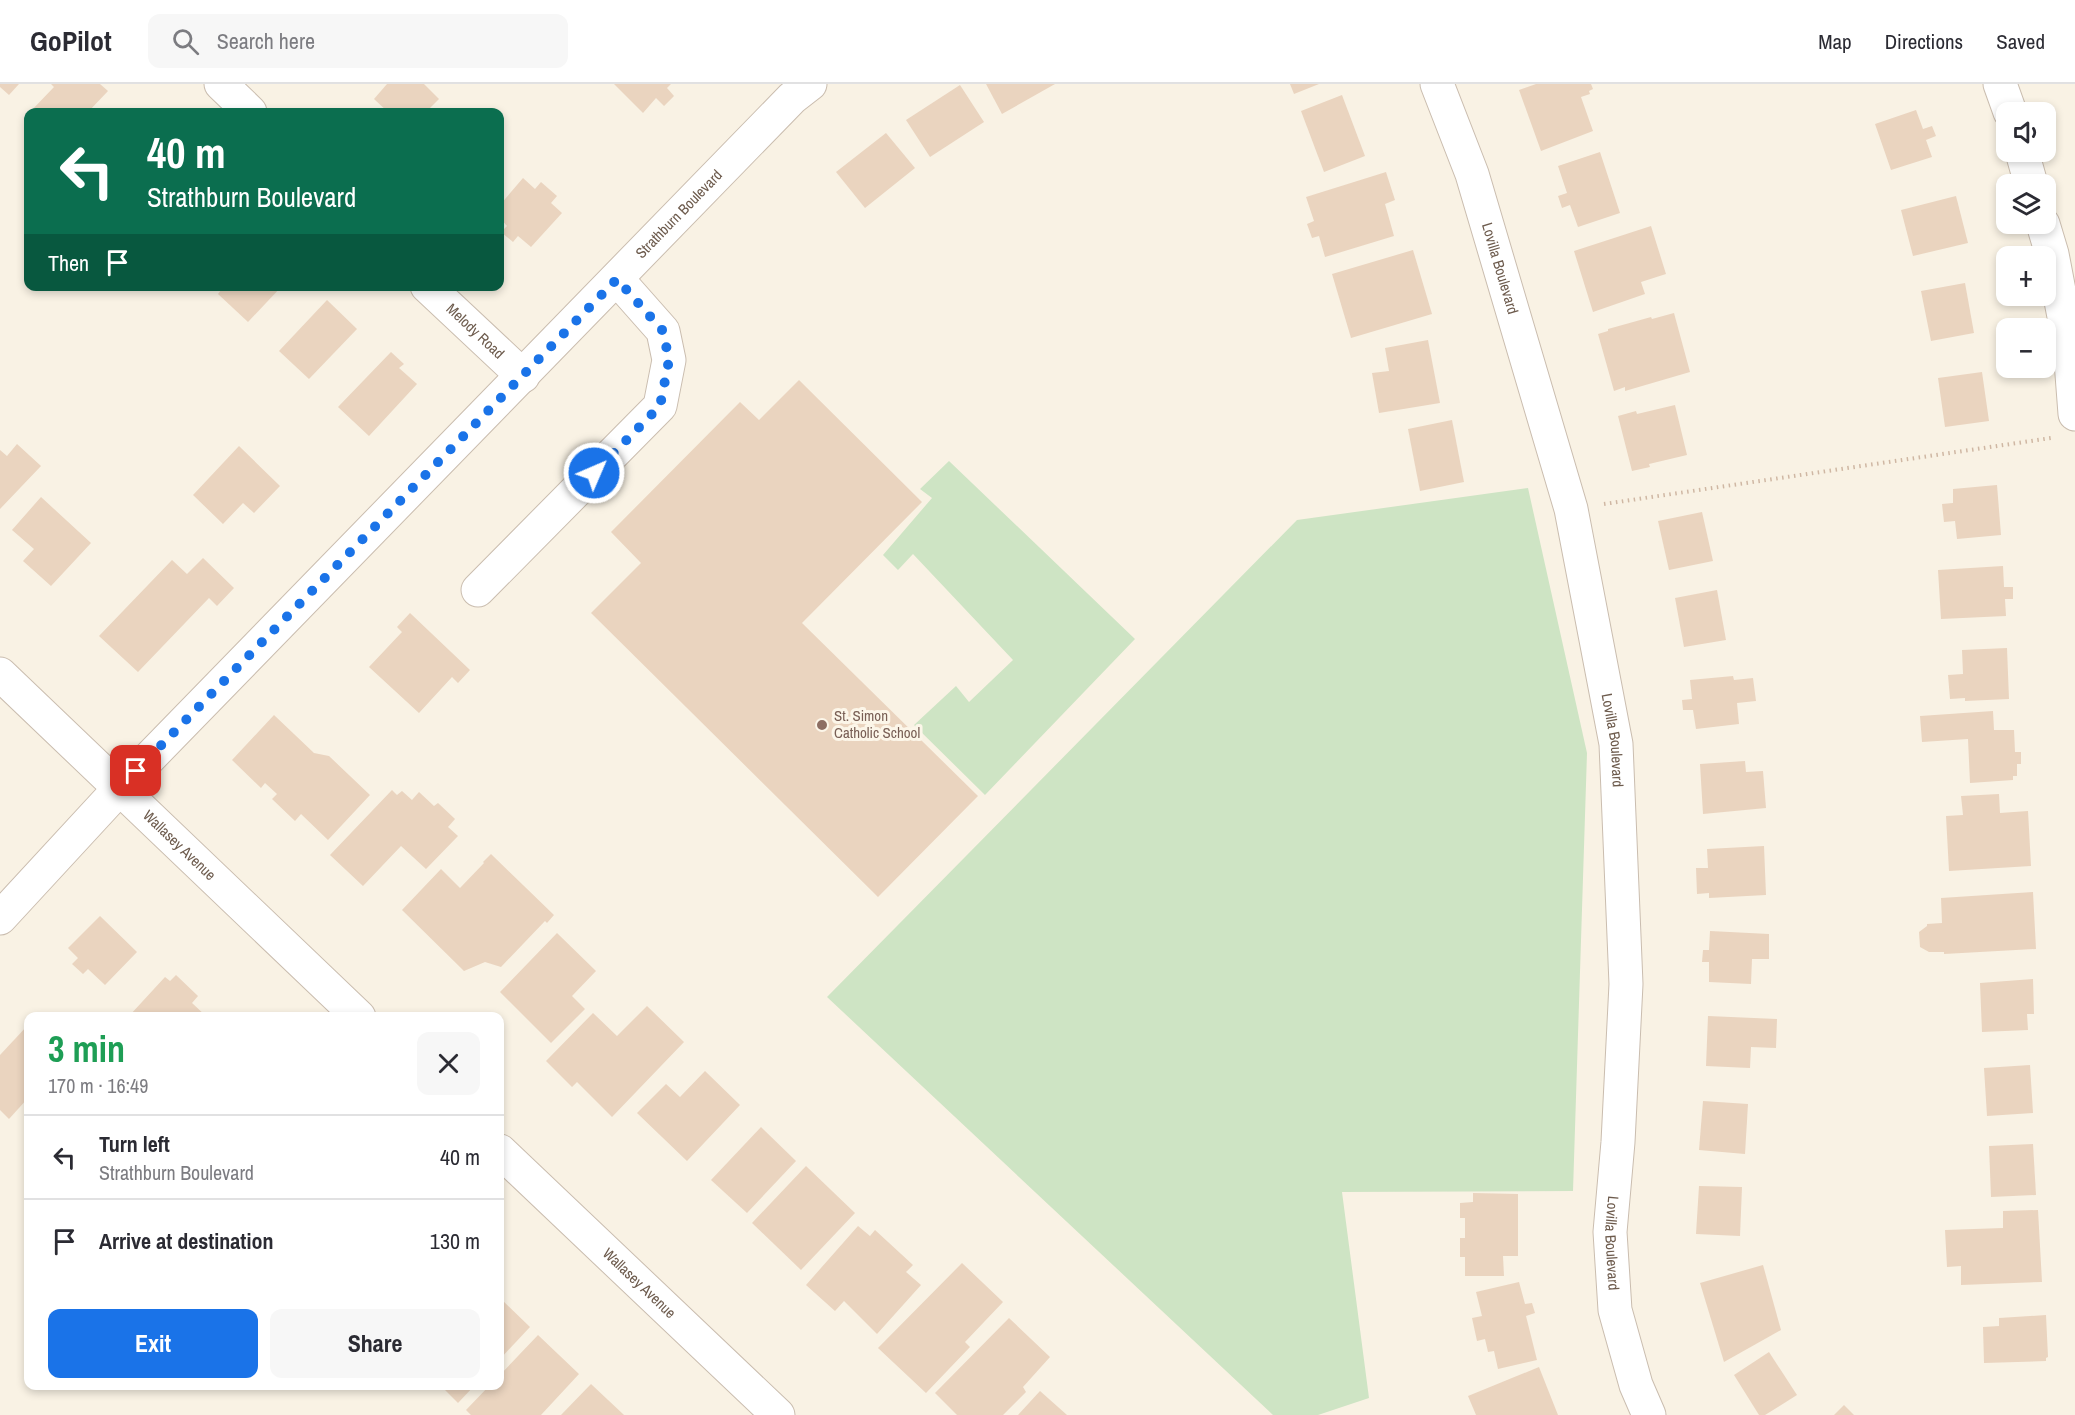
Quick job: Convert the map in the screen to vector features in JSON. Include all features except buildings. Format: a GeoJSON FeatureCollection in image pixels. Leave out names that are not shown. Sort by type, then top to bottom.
{"type":"FeatureCollection","features":[{"type":"Feature","properties":{"kind":"street"},"geometry":{"type":"LineString","coordinates":[[221,84],[246,108]]}},
{"type":"Feature","properties":{"kind":"street","name":"Strathburn Boulevard"},"geometry":{"type":"LineString","coordinates":[[0,918],[120,788],[792,98],[810,84]]}},
{"type":"Feature","properties":{"kind":"street","name":"Lovilla Boulevard"},"geometry":{"type":"LineString","coordinates":[[1437,84],[1472,174],[1571,509],[1616,744],[1626,984],[1618,1142],[1610,1232],[1615,1310],[1636,1385],[1649,1415]]}},
{"type":"Feature","properties":{"kind":"street"},"geometry":{"type":"LineString","coordinates":[[2000,84],[2006,102]]}},
{"type":"Feature","properties":{"kind":"street"},"geometry":{"type":"LineString","coordinates":[[2046,234],[2070,348],[2075,414]]}},
{"type":"Feature","properties":{"kind":"street"},"geometry":{"type":"LineString","coordinates":[[478,590],[660,406],[669,360],[663,331],[617,279]]}},
{"type":"Feature","properties":{"kind":"street","name":"Melody Road"},"geometry":{"type":"LineString","coordinates":[[432,291],[523,376]]}},
{"type":"Feature","properties":{"kind":"street","name":"Wallasey Avenue"},"geometry":{"type":"LineString","coordinates":[[0,674],[354,1012]]}},
{"type":"Feature","properties":{"kind":"street","name":"Wallasey Avenue"},"geometry":{"type":"LineString","coordinates":[[504,1155],[778,1415]]}},
{"type":"Feature","properties":{"kind":"path"},"geometry":{"type":"LineString","coordinates":[[1571,509],[2052,437]]}},
{"type":"Feature","properties":{"kind":"green space"},"geometry":{"type":"Polygon","coordinates":[[[949,461],[1135,639],[985,795],[914,725],[956,686],[969,702],[1013,660],[913,554],[898,570],[883,555],[932,498],[920,489],[949,461]]]}},
{"type":"Feature","properties":{"kind":"green space"},"geometry":{"type":"Polygon","coordinates":[[[1528,488],[1587,753],[1573,1191],[1342,1192],[1369,1398],[1318,1415],[1273,1415],[827,997],[1297,520],[1528,488]]]}},
{"type":"Feature","properties":{"kind":"place","name":"St. Simon Catholic School"},"geometry":{"type":"Point","coordinates":[822,725]}},
{"type":"Feature","properties":{"kind":"route"},"geometry":{"type":"LineString","coordinates":[[136,771],[617,279],[663,331],[669,360],[660,406],[594,473]]}}]}
